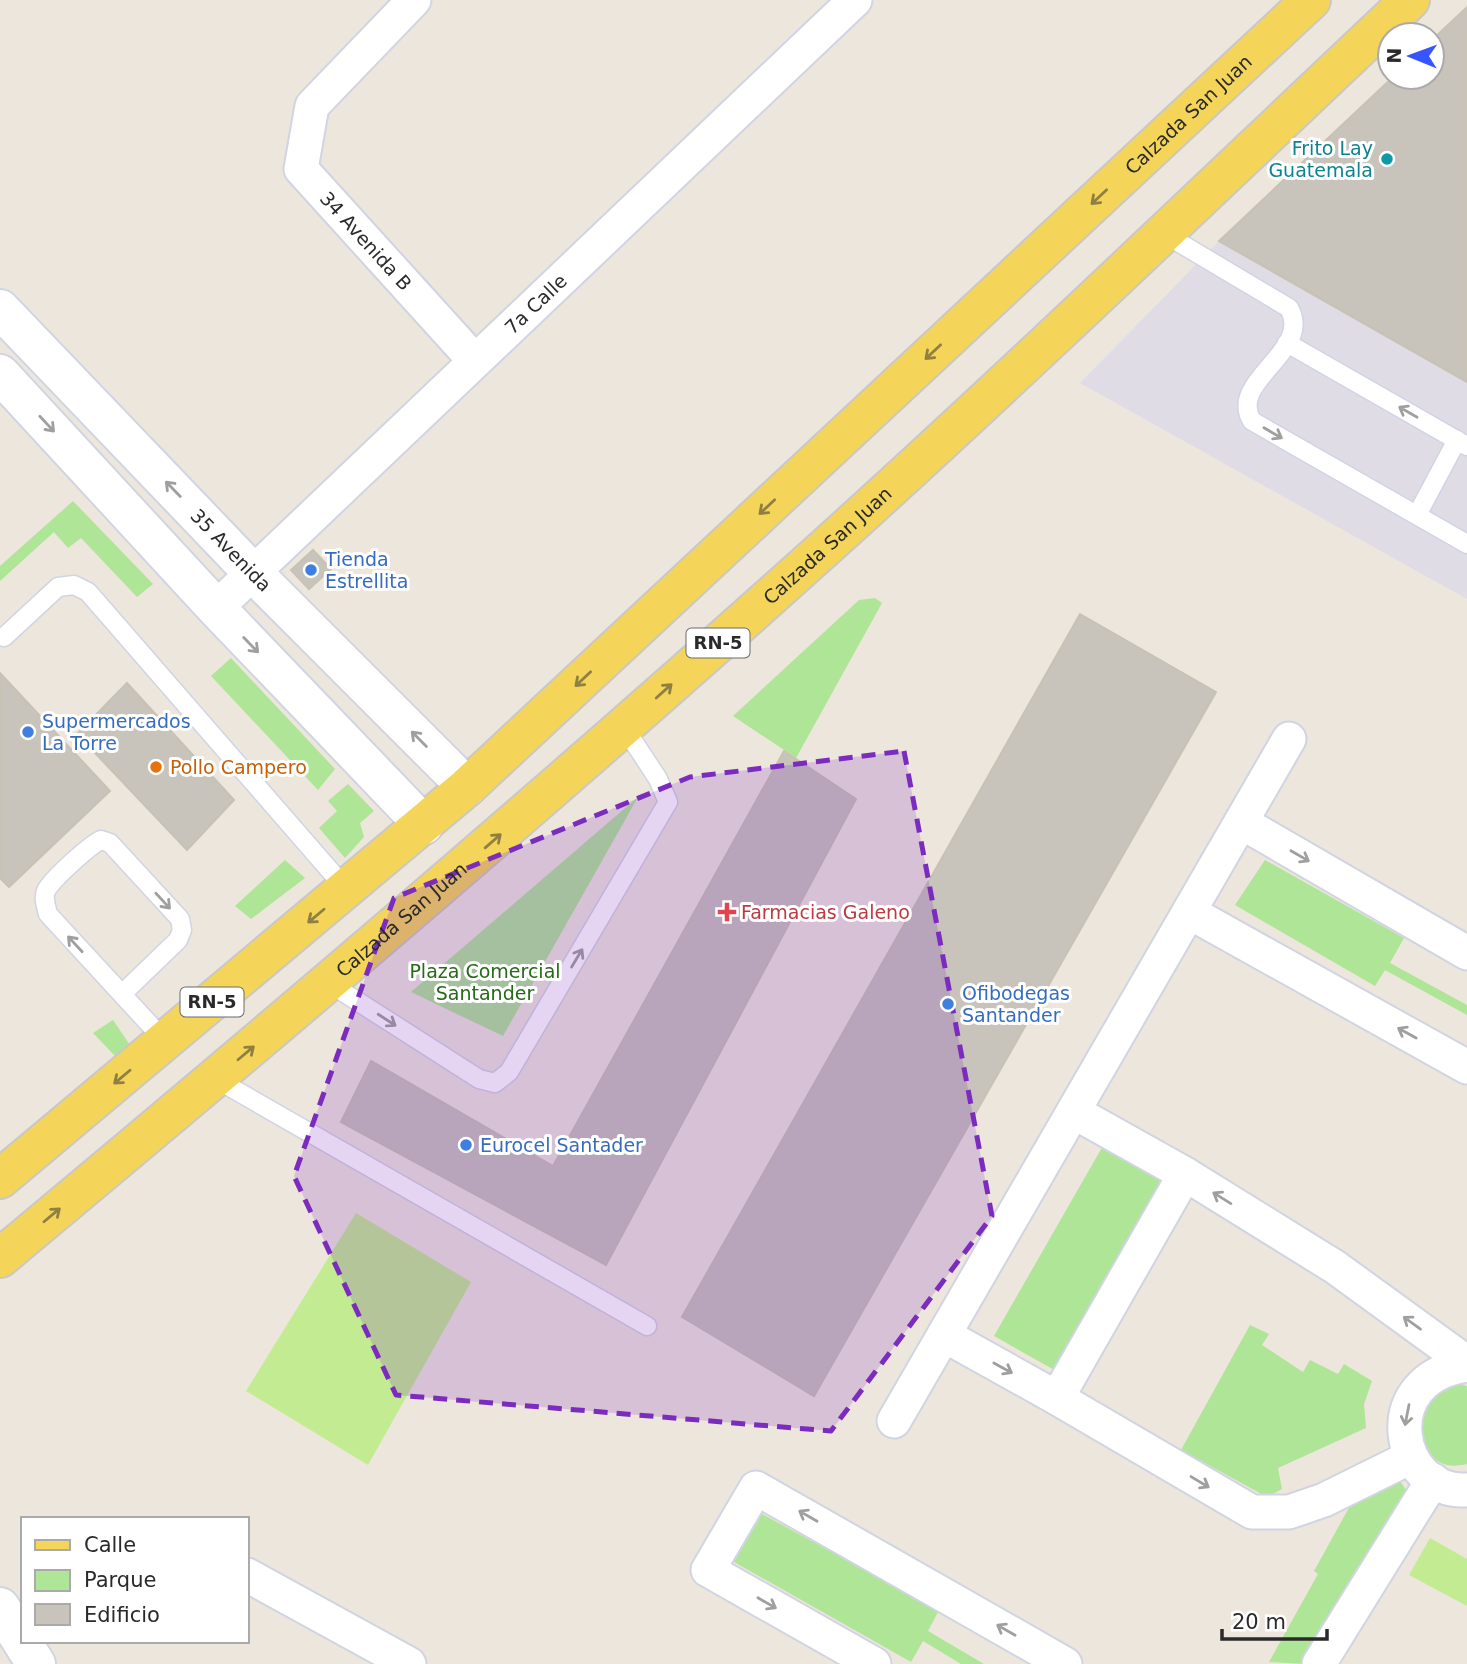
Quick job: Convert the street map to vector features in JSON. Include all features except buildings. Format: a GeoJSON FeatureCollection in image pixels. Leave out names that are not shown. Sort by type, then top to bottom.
{"type":"FeatureCollection","features":[{"type":"Feature","properties":{"kind":"main road","name":"Calzada San Juan"},"geometry":{"type":"LineString","coordinates":[[0,1179],[425,825],[1311,0]]}},
{"type":"Feature","properties":{"kind":"main road","name":"Calzada San Juan"},"geometry":{"type":"LineString","coordinates":[[0,1258],[329,984],[624,727],[843,531],[1410,0]]}},
{"type":"Feature","properties":{"kind":"street","name":"34 Avenida B"},"geometry":{"type":"LineString","coordinates":[[415,0],[312,106],[301,169],[475,361]]}},
{"type":"Feature","properties":{"kind":"street","name":"7a Calle"},"geometry":{"type":"LineString","coordinates":[[216,608],[855,0]]}},
{"type":"Feature","properties":{"kind":"street","name":"35 Avenida"},"geometry":{"type":"LineString","coordinates":[[0,309],[253,573],[467,787]]}},
{"type":"Feature","properties":{"kind":"street"},"geometry":{"type":"LineString","coordinates":[[0,374],[216,608],[425,825]]}},
{"type":"Feature","properties":{"kind":"street"},"geometry":{"type":"LineString","coordinates":[[894,1421],[1289,739]]}},
{"type":"Feature","properties":{"kind":"street"},"geometry":{"type":"LineString","coordinates":[[1241,822],[1467,953]]}},
{"type":"Feature","properties":{"kind":"street"},"geometry":{"type":"LineString","coordinates":[[1189,912],[1467,1066]]}},
{"type":"Feature","properties":{"kind":"street"},"geometry":{"type":"LineString","coordinates":[[1074,1112],[1185,1174],[1335,1267],[1467,1364]]}},
{"type":"Feature","properties":{"kind":"street"},"geometry":{"type":"LineString","coordinates":[[1057,1398],[1185,1174]]}},
{"type":"Feature","properties":{"kind":"street"},"geometry":{"type":"LineString","coordinates":[[944,1335],[1252,1512],[1289,1512],[1422,1469]]}},
{"type":"Feature","properties":{"kind":"street"},"geometry":{"type":"LineString","coordinates":[[1467,1364],[1434,1374],[1419,1387],[1409,1403],[1404,1421],[1405,1439],[1422,1469],[1447,1487],[1467,1490]]}},
{"type":"Feature","properties":{"kind":"street"},"geometry":{"type":"LineString","coordinates":[[1319,1664],[1422,1469]]}},
{"type":"Feature","properties":{"kind":"street"},"geometry":{"type":"LineString","coordinates":[[874,1664],[708,1570],[756,1488],[1065,1664]]}},
{"type":"Feature","properties":{"kind":"street"},"geometry":{"type":"LineString","coordinates":[[248,1576],[409,1664]]}},
{"type":"Feature","properties":{"kind":"street"},"geometry":{"type":"LineString","coordinates":[[0,1608],[21,1641]]}},
{"type":"Feature","properties":{"kind":"street"},"geometry":{"type":"LineString","coordinates":[[22,1643],[36,1664]]}},
{"type":"Feature","properties":{"kind":"lane"},"geometry":{"type":"LineString","coordinates":[[1163,233],[1289,308],[1295,317],[1295,329],[1287,343],[1246,399],[1246,412],[1252,421],[1467,544]]}},
{"type":"Feature","properties":{"kind":"lane"},"geometry":{"type":"LineString","coordinates":[[1287,343],[1462,443],[1417,515]]}},
{"type":"Feature","properties":{"kind":"lane"},"geometry":{"type":"LineString","coordinates":[[4,637],[58,587],[74,585],[88,592],[347,890]]}},
{"type":"Feature","properties":{"kind":"lane"},"geometry":{"type":"LineString","coordinates":[[329,984],[479,1079],[495,1083],[509,1072],[668,802],[658,779],[624,727]]}},
{"type":"Feature","properties":{"kind":"lane"},"geometry":{"type":"LineString","coordinates":[[122,994],[178,940],[182,930],[180,919],[110,843],[101,840],[91,845],[46,890],[44,901],[48,914],[165,1041]]}},
{"type":"Feature","properties":{"kind":"lane"},"geometry":{"type":"LineString","coordinates":[[216,1079],[647,1326]]}},
{"type":"Feature","properties":{"kind":"highlighted area"},"geometry":{"type":"Polygon","coordinates":[[[904,751],[992,1216],[831,1431],[396,1395],[294,1176],[394,898],[690,777],[904,751]]]}},
{"type":"Feature","properties":{"kind":"shaded area"},"geometry":{"type":"Polygon","coordinates":[[[1467,12],[1467,599],[1080,383],[1219,241],[1414,91],[1446,91],[1446,51],[1467,12]]]}},
{"type":"Feature","properties":{"kind":"green space"},"geometry":{"type":"Polygon","coordinates":[[[73,501],[153,584],[137,597],[81,538],[68,548],[54,532],[0,581],[0,566],[73,501]]]}},
{"type":"Feature","properties":{"kind":"green space"},"geometry":{"type":"Polygon","coordinates":[[[875,598],[882,603],[796,758],[733,716],[859,600],[875,598]]]}},
{"type":"Feature","properties":{"kind":"green space"},"geometry":{"type":"Polygon","coordinates":[[[231,658],[335,769],[318,790],[211,676],[231,658]]]}},
{"type":"Feature","properties":{"kind":"green space"},"geometry":{"type":"Polygon","coordinates":[[[348,784],[374,811],[360,823],[364,837],[345,858],[319,828],[337,811],[328,801],[348,784]]]}},
{"type":"Feature","properties":{"kind":"green space","name":"Plaza Comercial Santander"},"geometry":{"type":"Polygon","coordinates":[[[638,797],[503,1036],[411,992],[638,797]]]}},
{"type":"Feature","properties":{"kind":"green space"},"geometry":{"type":"Polygon","coordinates":[[[285,860],[305,878],[251,919],[235,906],[285,860]]]}},
{"type":"Feature","properties":{"kind":"green space"},"geometry":{"type":"Polygon","coordinates":[[[1265,860],[1404,938],[1390,963],[1467,1005],[1467,1015],[1385,970],[1375,986],[1235,905],[1265,860]]]}},
{"type":"Feature","properties":{"kind":"green space"},"geometry":{"type":"Polygon","coordinates":[[[113,1020],[132,1048],[118,1059],[93,1033],[113,1020]]]}},
{"type":"Feature","properties":{"kind":"green space"},"geometry":{"type":"Polygon","coordinates":[[[1104,1144],[1167,1179],[1058,1372],[994,1336],[1104,1144]]]}},
{"type":"Feature","properties":{"kind":"green space"},"geometry":{"type":"Polygon","coordinates":[[[356,1213],[471,1282],[368,1465],[246,1391],[356,1213]]]}},
{"type":"Feature","properties":{"kind":"green space"},"geometry":{"type":"Polygon","coordinates":[[[1250,1325],[1269,1334],[1262,1345],[1303,1372],[1310,1360],[1338,1374],[1344,1364],[1372,1381],[1364,1404],[1366,1428],[1278,1468],[1282,1489],[1267,1497],[1181,1450],[1250,1325]]]}},
{"type":"Feature","properties":{"kind":"green space"},"geometry":{"type":"Polygon","coordinates":[[[1461,1384],[1467,1386],[1467,1464],[1446,1465],[1433,1457],[1428,1450],[1418,1424],[1436,1391],[1461,1384]]]}},
{"type":"Feature","properties":{"kind":"green space"},"geometry":{"type":"Polygon","coordinates":[[[1400,1481],[1410,1496],[1403,1515],[1358,1566],[1305,1664],[1269,1662],[1318,1574],[1314,1571],[1350,1506],[1400,1481]]]}},
{"type":"Feature","properties":{"kind":"green space"},"geometry":{"type":"Polygon","coordinates":[[[762,1514],[939,1610],[928,1631],[984,1664],[961,1664],[923,1641],[911,1662],[734,1562],[762,1514]]]}},
{"type":"Feature","properties":{"kind":"green space"},"geometry":{"type":"Polygon","coordinates":[[[1430,1538],[1467,1559],[1467,1606],[1409,1575],[1430,1538]]]}},
{"type":"Feature","properties":{"kind":"place","name":"Frito Lay Guatemala"},"geometry":{"type":"Point","coordinates":[1387,159]}},
{"type":"Feature","properties":{"kind":"place","name":"Tienda Estrellita"},"geometry":{"type":"Point","coordinates":[311,570]}},
{"type":"Feature","properties":{"kind":"place","name":"Supermercados La Torre"},"geometry":{"type":"Point","coordinates":[28,732]}},
{"type":"Feature","properties":{"kind":"place","name":"Pollo Campero"},"geometry":{"type":"Point","coordinates":[156,767]}},
{"type":"Feature","properties":{"kind":"place","name":"Farmacias Galeno"},"geometry":{"type":"Point","coordinates":[727,912]}},
{"type":"Feature","properties":{"kind":"place","name":"Ofibodegas Santander"},"geometry":{"type":"Point","coordinates":[948,1004]}},
{"type":"Feature","properties":{"kind":"place","name":"Eurocel Santader"},"geometry":{"type":"Point","coordinates":[466,1145]}}]}
